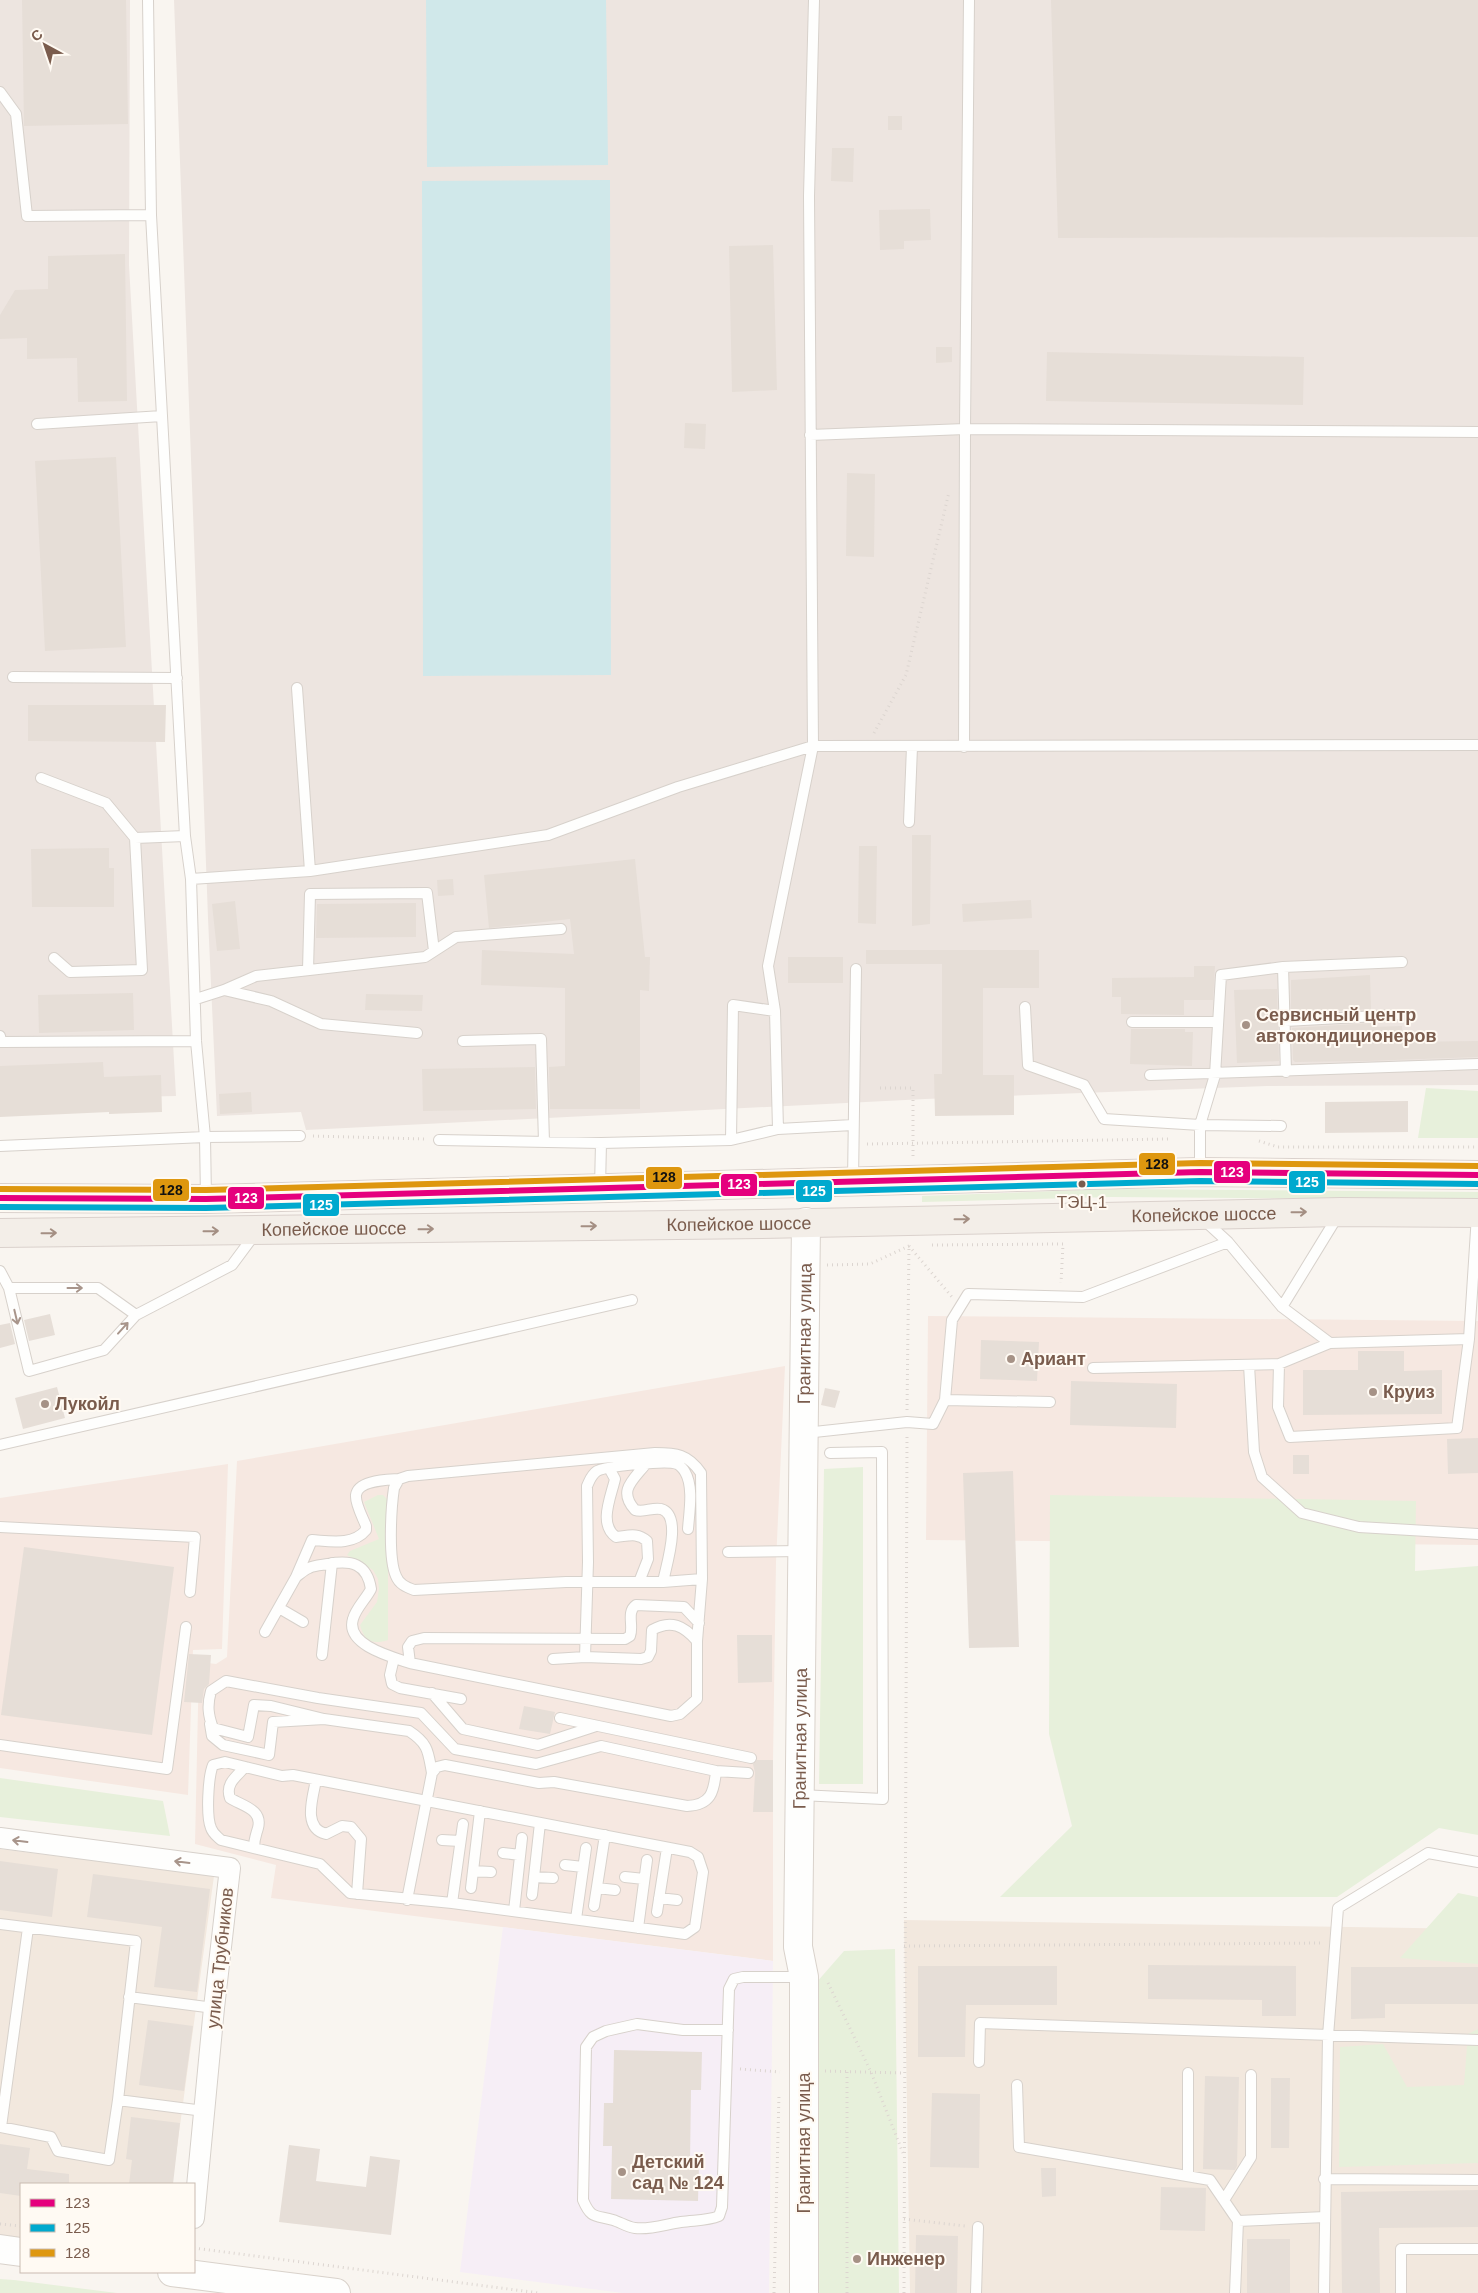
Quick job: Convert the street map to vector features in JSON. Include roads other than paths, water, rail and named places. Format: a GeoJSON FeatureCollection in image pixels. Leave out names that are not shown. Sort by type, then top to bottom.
{"type":"FeatureCollection","features":[{"type":"Feature","properties":{"kind":"main road","name":"Копейское шоссе"},"geometry":{"type":"LineString","coordinates":[[0,1198],[206,1199],[600,1190],[913,1179],[1200,1172],[1478,1175]]}},
{"type":"Feature","properties":{"kind":"main road","name":"Гранитная улица"},"geometry":{"type":"LineString","coordinates":[[806,1183],[806,1222]]}},
{"type":"Feature","properties":{"kind":"main road","name":"Копейское шоссе"},"geometry":{"type":"LineString","coordinates":[[0,1233],[257,1231],[1340,1212],[1477,1213]]}},
{"type":"Feature","properties":{"kind":"street","name":"Гранитная улица"},"geometry":{"type":"LineString","coordinates":[[804,2293],[792,2071],[816,1980],[798,1947],[806,1222]]}},
{"type":"Feature","properties":{"kind":"street","name":"улица Трубников"},"geometry":{"type":"LineString","coordinates":[[0,1838],[230,1868],[214,2008],[195,2207]]}},
{"type":"Feature","properties":{"kind":"street"},"geometry":{"type":"LineString","coordinates":[[0,2250],[20,2252]]}},
{"type":"Feature","properties":{"kind":"street"},"geometry":{"type":"LineString","coordinates":[[195,2268],[336,2293]]}},
{"type":"Feature","properties":{"kind":"lane"},"geometry":{"type":"LineString","coordinates":[[148,0],[151,215],[185,836],[191,880],[196,1041],[205,1137],[206,1199]]}},
{"type":"Feature","properties":{"kind":"lane"},"geometry":{"type":"LineString","coordinates":[[778,1129],[775,1011],[768,966],[813,746],[809,196],[814,0]]}},
{"type":"Feature","properties":{"kind":"lane"},"geometry":{"type":"LineString","coordinates":[[964,747],[964,429],[969,0]]}},
{"type":"Feature","properties":{"kind":"lane"},"geometry":{"type":"LineString","coordinates":[[0,92],[16,114],[27,216],[151,215]]}},
{"type":"Feature","properties":{"kind":"lane"},"geometry":{"type":"LineString","coordinates":[[37,424],[162,416]]}},
{"type":"Feature","properties":{"kind":"lane"},"geometry":{"type":"LineString","coordinates":[[810,435],[964,429],[1478,432]]}},
{"type":"Feature","properties":{"kind":"lane"},"geometry":{"type":"LineString","coordinates":[[14,677],[176,678]]}},
{"type":"Feature","properties":{"kind":"lane"},"geometry":{"type":"LineString","coordinates":[[297,688],[310,871]]}},
{"type":"Feature","properties":{"kind":"lane"},"geometry":{"type":"LineString","coordinates":[[191,880],[310,871],[548,835],[678,787],[813,746],[1478,745]]}},
{"type":"Feature","properties":{"kind":"lane"},"geometry":{"type":"LineString","coordinates":[[909,822],[912,747]]}},
{"type":"Feature","properties":{"kind":"lane"},"geometry":{"type":"LineString","coordinates":[[41,778],[106,803],[135,838],[142,970],[70,972],[54,958]]}},
{"type":"Feature","properties":{"kind":"lane"},"geometry":{"type":"LineString","coordinates":[[135,838],[185,836]]}},
{"type":"Feature","properties":{"kind":"lane"},"geometry":{"type":"LineString","coordinates":[[308,970],[310,894],[427,893],[434,951]]}},
{"type":"Feature","properties":{"kind":"lane"},"geometry":{"type":"LineString","coordinates":[[196,999],[224,990],[256,976],[426,957],[456,937],[561,929]]}},
{"type":"Feature","properties":{"kind":"lane"},"geometry":{"type":"LineString","coordinates":[[1200,1172],[1200,1125],[1215,1075],[1221,976],[1283,967],[1402,962]]}},
{"type":"Feature","properties":{"kind":"lane"},"geometry":{"type":"LineString","coordinates":[[1283,967],[1286,1072]]}},
{"type":"Feature","properties":{"kind":"lane"},"geometry":{"type":"LineString","coordinates":[[853,1182],[856,969]]}},
{"type":"Feature","properties":{"kind":"lane"},"geometry":{"type":"LineString","coordinates":[[224,990],[271,1001],[321,1024],[417,1033]]}},
{"type":"Feature","properties":{"kind":"lane"},"geometry":{"type":"LineString","coordinates":[[731,1140],[733,1005],[775,1011]]}},
{"type":"Feature","properties":{"kind":"lane"},"geometry":{"type":"LineString","coordinates":[[1025,1007],[1028,1066],[1084,1085],[1104,1119],[1200,1125],[1281,1126]]}},
{"type":"Feature","properties":{"kind":"lane"},"geometry":{"type":"LineString","coordinates":[[1285,1021],[1395,1015]]}},
{"type":"Feature","properties":{"kind":"lane"},"geometry":{"type":"LineString","coordinates":[[1132,1022],[1218,1022]]}},
{"type":"Feature","properties":{"kind":"lane"},"geometry":{"type":"LineString","coordinates":[[0,1036],[1,1042],[196,1041]]}},
{"type":"Feature","properties":{"kind":"lane"},"geometry":{"type":"LineString","coordinates":[[463,1041],[541,1039],[544,1142]]}},
{"type":"Feature","properties":{"kind":"lane"},"geometry":{"type":"LineString","coordinates":[[1150,1075],[1215,1075],[1478,1064]]}},
{"type":"Feature","properties":{"kind":"lane"},"geometry":{"type":"LineString","coordinates":[[439,1140],[601,1143],[731,1140],[778,1129],[853,1125]]}},
{"type":"Feature","properties":{"kind":"lane"},"geometry":{"type":"LineString","coordinates":[[0,1146],[205,1137],[300,1136]]}},
{"type":"Feature","properties":{"kind":"lane"},"geometry":{"type":"LineString","coordinates":[[600,1190],[601,1143]]}},
{"type":"Feature","properties":{"kind":"lane"},"geometry":{"type":"LineString","coordinates":[[1282,1308],[1340,1212]]}},
{"type":"Feature","properties":{"kind":"lane"},"geometry":{"type":"LineString","coordinates":[[1280,1364],[1278,1407],[1290,1437],[1457,1428],[1469,1339],[1475,1274],[1477,1213]]}},
{"type":"Feature","properties":{"kind":"lane"},"geometry":{"type":"LineString","coordinates":[[1198,1214],[1228,1242],[1282,1308],[1330,1343]]}},
{"type":"Feature","properties":{"kind":"lane"},"geometry":{"type":"LineString","coordinates":[[0,1271],[9,1288],[29,1371],[104,1350],[136,1315],[232,1265],[257,1231]]}},
{"type":"Feature","properties":{"kind":"lane"},"geometry":{"type":"LineString","coordinates":[[803,1433],[907,1422],[933,1424],[945,1400],[952,1320],[968,1294],[1083,1297],[1228,1242]]}},
{"type":"Feature","properties":{"kind":"lane"},"geometry":{"type":"LineString","coordinates":[[9,1288],[98,1288],[136,1315]]}},
{"type":"Feature","properties":{"kind":"lane"},"geometry":{"type":"LineString","coordinates":[[0,1445],[632,1300]]}},
{"type":"Feature","properties":{"kind":"lane"},"geometry":{"type":"LineString","coordinates":[[1093,1368],[1280,1364],[1330,1343],[1469,1339]]}},
{"type":"Feature","properties":{"kind":"lane"},"geometry":{"type":"LineString","coordinates":[[1249,1365],[1254,1452],[1262,1477],[1302,1514],[1359,1527],[1478,1534]]}},
{"type":"Feature","properties":{"kind":"lane"},"geometry":{"type":"LineString","coordinates":[[945,1400],[1050,1402]]}},
{"type":"Feature","properties":{"kind":"lane"},"geometry":{"type":"LineString","coordinates":[[799,1795],[883,1799],[882,1452],[830,1453]]}},
{"type":"Feature","properties":{"kind":"lane"},"geometry":{"type":"LineString","coordinates":[[265,1632],[296,1577],[312,1540],[345,1542],[363,1534],[366,1530],[355,1497],[357,1491],[368,1483],[380,1480],[399,1480],[408,1476],[654,1453],[682,1455],[690,1459],[701,1473],[702,1578],[700,1623],[697,1641],[697,1699],[680,1714],[671,1716],[394,1658],[382,1654],[367,1645],[355,1636],[351,1626],[353,1618],[371,1589],[370,1577],[363,1568],[351,1563],[332,1563],[310,1567],[296,1577]]}},
{"type":"Feature","properties":{"kind":"lane"},"geometry":{"type":"LineString","coordinates":[[585,1657],[587,1486],[592,1475],[599,1470],[609,1468],[668,1462],[678,1464],[686,1473],[689,1484],[688,1529]]}},
{"type":"Feature","properties":{"kind":"lane"},"geometry":{"type":"LineString","coordinates":[[645,1465],[627,1488],[626,1496],[635,1510],[642,1512],[659,1508],[667,1512],[672,1520],[672,1538],[663,1582]]}},
{"type":"Feature","properties":{"kind":"lane"},"geometry":{"type":"LineString","coordinates":[[609,1468],[615,1479],[605,1522],[609,1532],[616,1537],[641,1536],[647,1541],[648,1559],[639,1582]]}},
{"type":"Feature","properties":{"kind":"lane"},"geometry":{"type":"LineString","coordinates":[[399,1480],[394,1488],[392,1500],[392,1565],[396,1578],[404,1586],[414,1590],[586,1582],[663,1582],[702,1578]]}},
{"type":"Feature","properties":{"kind":"lane"},"geometry":{"type":"LineString","coordinates":[[0,1527],[195,1537],[190,1592]]}},
{"type":"Feature","properties":{"kind":"lane"},"geometry":{"type":"LineString","coordinates":[[728,1552],[803,1551]]}},
{"type":"Feature","properties":{"kind":"lane"},"geometry":{"type":"LineString","coordinates":[[322,1655],[332,1563]]}},
{"type":"Feature","properties":{"kind":"lane"},"geometry":{"type":"LineString","coordinates":[[410,1662],[408,1647],[412,1641],[424,1638],[585,1637],[625,1639],[630,1636],[631,1612],[636,1605],[684,1607],[700,1623]]}},
{"type":"Feature","properties":{"kind":"lane"},"geometry":{"type":"LineString","coordinates":[[278,1608],[302,1622]]}},
{"type":"Feature","properties":{"kind":"lane"},"geometry":{"type":"LineString","coordinates":[[553,1659],[585,1657],[641,1659],[648,1657],[652,1630],[658,1626],[679,1625],[688,1630],[697,1641]]}},
{"type":"Feature","properties":{"kind":"lane"},"geometry":{"type":"LineString","coordinates":[[0,1745],[167,1768],[186,1627]]}},
{"type":"Feature","properties":{"kind":"lane"},"geometry":{"type":"LineString","coordinates":[[394,1658],[390,1676],[392,1684],[400,1688],[460,1700]]}},
{"type":"Feature","properties":{"kind":"lane"},"geometry":{"type":"LineString","coordinates":[[324,1719],[272,1722],[269,1755],[223,1745],[212,1736],[208,1716],[208,1703],[211,1691],[226,1681],[318,1698],[421,1713],[455,1749],[536,1764],[601,1746],[716,1771],[748,1773]]}},
{"type":"Feature","properties":{"kind":"lane"},"geometry":{"type":"LineString","coordinates":[[432,1693],[463,1729],[538,1745],[597,1726]]}},
{"type":"Feature","properties":{"kind":"lane"},"geometry":{"type":"LineString","coordinates":[[208,1716],[213,1728],[248,1737],[254,1705],[270,1706],[324,1719],[409,1731],[421,1738],[427,1748],[432,1773],[407,1900]]}},
{"type":"Feature","properties":{"kind":"lane"},"geometry":{"type":"LineString","coordinates":[[560,1718],[751,1758]]}},
{"type":"Feature","properties":{"kind":"lane"},"geometry":{"type":"LineString","coordinates":[[225,1762],[245,1767],[282,1776],[292,1775],[690,1852],[698,1857],[703,1872],[695,1927],[685,1934],[576,1918],[452,1903],[407,1900],[346,1891],[320,1864],[221,1840],[214,1835],[210,1826],[209,1774],[213,1765],[225,1762]]}},
{"type":"Feature","properties":{"kind":"lane"},"geometry":{"type":"LineString","coordinates":[[432,1773],[437,1767],[445,1765],[539,1783],[554,1782],[687,1806],[699,1806],[707,1801],[712,1791],[716,1771]]}},
{"type":"Feature","properties":{"kind":"lane"},"geometry":{"type":"LineString","coordinates":[[245,1767],[230,1782],[227,1791],[230,1798],[255,1811],[259,1818],[258,1828],[254,1836],[254,1848]]}},
{"type":"Feature","properties":{"kind":"lane"},"geometry":{"type":"LineString","coordinates":[[316,1780],[311,1809],[313,1826],[318,1832],[326,1834],[342,1826],[351,1827],[361,1839],[357,1894]]}},
{"type":"Feature","properties":{"kind":"lane"},"geometry":{"type":"LineString","coordinates":[[471,1888],[480,1811]]}},
{"type":"Feature","properties":{"kind":"lane"},"geometry":{"type":"LineString","coordinates":[[532,1895],[540,1823]]}},
{"type":"Feature","properties":{"kind":"lane"},"geometry":{"type":"LineString","coordinates":[[452,1903],[463,1824]]}},
{"type":"Feature","properties":{"kind":"lane"},"geometry":{"type":"LineString","coordinates":[[594,1906],[605,1835]]}},
{"type":"Feature","properties":{"kind":"lane"},"geometry":{"type":"LineString","coordinates":[[514,1911],[522,1838]]}},
{"type":"Feature","properties":{"kind":"lane"},"geometry":{"type":"LineString","coordinates":[[442,1840],[460,1841]]}},
{"type":"Feature","properties":{"kind":"lane"},"geometry":{"type":"LineString","coordinates":[[576,1918],[586,1848]]}},
{"type":"Feature","properties":{"kind":"lane"},"geometry":{"type":"LineString","coordinates":[[657,1912],[667,1848]]}},
{"type":"Feature","properties":{"kind":"lane"},"geometry":{"type":"LineString","coordinates":[[503,1853],[520,1855]]}},
{"type":"Feature","properties":{"kind":"lane"},"geometry":{"type":"LineString","coordinates":[[1324,2293],[1324,2178],[1328,2036],[1338,1908],[1428,1853],[1478,1862]]}},
{"type":"Feature","properties":{"kind":"lane"},"geometry":{"type":"LineString","coordinates":[[638,1928],[647,1860]]}},
{"type":"Feature","properties":{"kind":"lane"},"geometry":{"type":"LineString","coordinates":[[565,1864],[583,1867]]}},
{"type":"Feature","properties":{"kind":"lane"},"geometry":{"type":"LineString","coordinates":[[473,1871],[492,1872]]}},
{"type":"Feature","properties":{"kind":"lane"},"geometry":{"type":"LineString","coordinates":[[534,1876],[553,1878]]}},
{"type":"Feature","properties":{"kind":"lane"},"geometry":{"type":"LineString","coordinates":[[625,1876],[644,1879]]}},
{"type":"Feature","properties":{"kind":"lane"},"geometry":{"type":"LineString","coordinates":[[597,1888],[615,1890]]}},
{"type":"Feature","properties":{"kind":"lane"},"geometry":{"type":"LineString","coordinates":[[659,1898],[677,1900]]}},
{"type":"Feature","properties":{"kind":"lane"},"geometry":{"type":"LineString","coordinates":[[0,1924],[136,1941],[118,2100],[109,2160],[58,2151],[51,2137],[0,2127],[28,1928]]}},
{"type":"Feature","properties":{"kind":"lane"},"geometry":{"type":"LineString","coordinates":[[728,2030],[683,2030],[636,2024],[606,2031],[593,2037],[586,2047],[583,2200],[588,2212],[595,2217],[612,2220],[634,2228],[709,2220],[719,2216],[722,2207],[726,2068],[728,2030],[729,1989],[734,1979],[742,1977],[816,1980]]}},
{"type":"Feature","properties":{"kind":"lane"},"geometry":{"type":"LineString","coordinates":[[130,1997],[214,2008]]}},
{"type":"Feature","properties":{"kind":"lane"},"geometry":{"type":"LineString","coordinates":[[979,2062],[980,2023],[1478,2040]]}},
{"type":"Feature","properties":{"kind":"lane"},"geometry":{"type":"LineString","coordinates":[[1188,2073],[1188,2176]]}},
{"type":"Feature","properties":{"kind":"lane"},"geometry":{"type":"LineString","coordinates":[[1224,2200],[1251,2157],[1251,2075]]}},
{"type":"Feature","properties":{"kind":"lane"},"geometry":{"type":"LineString","coordinates":[[1017,2086],[1019,2148],[1210,2180],[1238,2221],[1235,2293]]}},
{"type":"Feature","properties":{"kind":"lane"},"geometry":{"type":"LineString","coordinates":[[118,2100],[204,2110]]}},
{"type":"Feature","properties":{"kind":"lane"},"geometry":{"type":"LineString","coordinates":[[1324,2178],[1478,2180]]}},
{"type":"Feature","properties":{"kind":"lane"},"geometry":{"type":"LineString","coordinates":[[1238,2221],[1325,2217]]}},
{"type":"Feature","properties":{"kind":"lane"},"geometry":{"type":"LineString","coordinates":[[976,2293],[978,2227]]}},
{"type":"Feature","properties":{"kind":"lane"},"geometry":{"type":"LineString","coordinates":[[1401,2293],[1401,2249],[1478,2249]]}},
{"type":"Feature","properties":{"kind":"water"},"geometry":{"type":"Polygon","coordinates":[[[426,0],[606,0],[608,165],[427,167],[426,0]]]}},
{"type":"Feature","properties":{"kind":"water"},"geometry":{"type":"Polygon","coordinates":[[[610,180],[611,675],[423,676],[422,181],[610,180]]]}},
{"type":"Feature","properties":{"kind":"place","name":"Сервисный центр автокондиционеров"},"geometry":{"type":"Point","coordinates":[1246,1025]}},
{"type":"Feature","properties":{"kind":"place","name":"ТЭЦ-1"},"geometry":{"type":"Point","coordinates":[1082,1184]}},
{"type":"Feature","properties":{"kind":"place","name":"Ариант"},"geometry":{"type":"Point","coordinates":[1011,1359]}},
{"type":"Feature","properties":{"kind":"place","name":"Круиз"},"geometry":{"type":"Point","coordinates":[1373,1392]}},
{"type":"Feature","properties":{"kind":"place","name":"Лукойл"},"geometry":{"type":"Point","coordinates":[45,1404]}},
{"type":"Feature","properties":{"kind":"place","name":"Детский сад № 124"},"geometry":{"type":"Point","coordinates":[622,2172]}},
{"type":"Feature","properties":{"kind":"place","name":"Инженер"},"geometry":{"type":"Point","coordinates":[857,2259]}}]}
